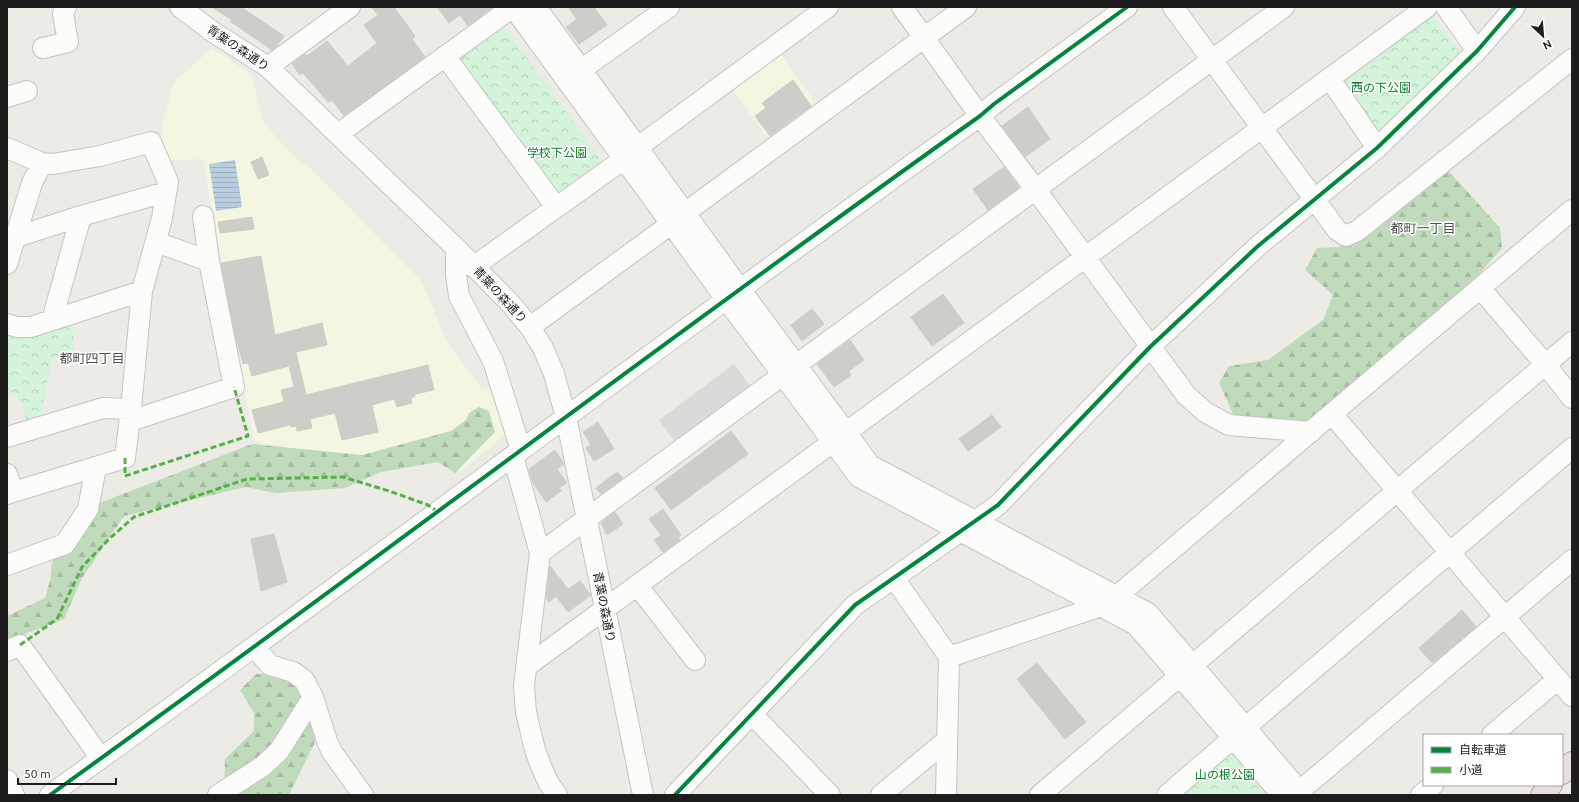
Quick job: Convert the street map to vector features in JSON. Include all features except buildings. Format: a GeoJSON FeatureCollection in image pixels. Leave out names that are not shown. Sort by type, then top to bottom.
{"type":"FeatureCollection","features":[{"type":"Feature","properties":{"kind":"highway"},"geometry":{"type":"LineString","coordinates":[[1563,772],[1572,762]]}},
{"type":"Feature","properties":{"kind":"highway"},"geometry":{"type":"LineString","coordinates":[[1542,795],[1550,786]]}},
{"type":"Feature","properties":{"kind":"street"},"geometry":{"type":"LineString","coordinates":[[43,48],[68,42],[63,14],[66,7]]}},
{"type":"Feature","properties":{"kind":"street","name":"青葉の森通り"},"geometry":{"type":"LineString","coordinates":[[180,7],[213,32],[268,67],[456,248],[509,302],[530,327],[543,348],[554,374],[566,417],[643,795]]}},
{"type":"Feature","properties":{"kind":"street"},"geometry":{"type":"LineString","coordinates":[[268,67],[350,7]]}},
{"type":"Feature","properties":{"kind":"street"},"geometry":{"type":"LineString","coordinates":[[338,134],[513,7],[574,75],[733,294],[840,437],[870,465],[969,526],[1109,601],[1148,612],[1186,670],[1295,794],[1572,560]]}},
{"type":"Feature","properties":{"kind":"street"},"geometry":{"type":"LineString","coordinates":[[536,7],[574,75]]}},
{"type":"Feature","properties":{"kind":"street"},"geometry":{"type":"LineString","coordinates":[[574,75],[669,7]]}},
{"type":"Feature","properties":{"kind":"street"},"geometry":{"type":"LineString","coordinates":[[473,267],[631,153],[828,7]]}},
{"type":"Feature","properties":{"kind":"street"},"geometry":{"type":"LineString","coordinates":[[902,7],[980,116],[1186,395],[1205,412],[1229,425],[1311,432]]}},
{"type":"Feature","properties":{"kind":"street"},"geometry":{"type":"LineString","coordinates":[[530,327],[966,7]]}},
{"type":"Feature","properties":{"kind":"street"},"geometry":{"type":"LineString","coordinates":[[50,795],[1127,7]]}},
{"type":"Feature","properties":{"kind":"street"},"geometry":{"type":"LineString","coordinates":[[1173,7],[1314,200],[1337,230],[1346,236],[1357,231],[1572,59]]}},
{"type":"Feature","properties":{"kind":"street"},"geometry":{"type":"LineString","coordinates":[[540,554],[1284,7]]}},
{"type":"Feature","properties":{"kind":"street"},"geometry":{"type":"LineString","coordinates":[[527,666],[1428,7]]}},
{"type":"Feature","properties":{"kind":"street"},"geometry":{"type":"LineString","coordinates":[[1446,7],[1477,51]]}},
{"type":"Feature","properties":{"kind":"street"},"geometry":{"type":"LineString","coordinates":[[675,795],[855,605],[998,505],[1150,347],[1258,246],[1377,148],[1477,51],[1515,7]]}},
{"type":"Feature","properties":{"kind":"street"},"geometry":{"type":"LineString","coordinates":[[445,56],[556,207]]}},
{"type":"Feature","properties":{"kind":"street"},"geometry":{"type":"LineString","coordinates":[[1330,79],[1377,148]]}},
{"type":"Feature","properties":{"kind":"street"},"geometry":{"type":"LineString","coordinates":[[7,97],[27,91]]}},
{"type":"Feature","properties":{"kind":"street"},"geometry":{"type":"LineString","coordinates":[[7,148],[42,162],[53,164],[100,156],[151,142],[168,182],[162,218],[142,291],[131,415],[125,458],[96,467],[8,487]]}},
{"type":"Feature","properties":{"kind":"street"},"geometry":{"type":"LineString","coordinates":[[7,264],[11,236],[42,162]]}},
{"type":"Feature","properties":{"kind":"street"},"geometry":{"type":"LineString","coordinates":[[11,236],[166,192]]}},
{"type":"Feature","properties":{"kind":"street"},"geometry":{"type":"LineString","coordinates":[[949,657],[1109,601],[1311,432],[1572,210]]}},
{"type":"Feature","properties":{"kind":"street"},"geometry":{"type":"LineString","coordinates":[[52,320],[81,216]]}},
{"type":"Feature","properties":{"kind":"street"},"geometry":{"type":"LineString","coordinates":[[7,437],[103,408],[131,415],[234,387],[209,260],[203,216]]}},
{"type":"Feature","properties":{"kind":"street"},"geometry":{"type":"LineString","coordinates":[[156,242],[209,260]]}},
{"type":"Feature","properties":{"kind":"street"},"geometry":{"type":"LineString","coordinates":[[456,248],[456,274],[459,296],[493,361],[517,453],[540,554],[524,686],[526,712],[535,750],[548,782],[557,795]]}},
{"type":"Feature","properties":{"kind":"street"},"geometry":{"type":"LineString","coordinates":[[1480,288],[1546,364],[1572,398]]}},
{"type":"Feature","properties":{"kind":"street"},"geometry":{"type":"LineString","coordinates":[[7,324],[17,327],[30,326],[142,291]]}},
{"type":"Feature","properties":{"kind":"street"},"geometry":{"type":"LineString","coordinates":[[1040,795],[1572,342]]}},
{"type":"Feature","properties":{"kind":"street"},"geometry":{"type":"LineString","coordinates":[[1332,414],[1572,696]]}},
{"type":"Feature","properties":{"kind":"street"},"geometry":{"type":"LineString","coordinates":[[1167,795],[1572,448]]}},
{"type":"Feature","properties":{"kind":"street"},"geometry":{"type":"LineString","coordinates":[[7,564],[65,544],[88,509],[96,467]]}},
{"type":"Feature","properties":{"kind":"street"},"geometry":{"type":"LineString","coordinates":[[894,578],[949,657],[946,795]]}},
{"type":"Feature","properties":{"kind":"street"},"geometry":{"type":"LineString","coordinates":[[637,585],[695,660]]}},
{"type":"Feature","properties":{"kind":"street"},"geometry":{"type":"LineString","coordinates":[[7,650],[20,645],[93,747],[99,760]]}},
{"type":"Feature","properties":{"kind":"street"},"geometry":{"type":"LineString","coordinates":[[254,647],[270,666],[293,672],[304,680],[313,697],[332,752],[363,795]]}},
{"type":"Feature","properties":{"kind":"street"},"geometry":{"type":"LineString","coordinates":[[1493,734],[1558,679]]}},
{"type":"Feature","properties":{"kind":"street"},"geometry":{"type":"LineString","coordinates":[[218,795],[263,766],[278,751],[313,697]]}},
{"type":"Feature","properties":{"kind":"street"},"geometry":{"type":"LineString","coordinates":[[752,714],[830,795]]}},
{"type":"Feature","properties":{"kind":"street"},"geometry":{"type":"LineString","coordinates":[[881,795],[947,740]]}},
{"type":"Feature","properties":{"kind":"street"},"geometry":{"type":"LineString","coordinates":[[7,780],[14,795]]}},
{"type":"Feature","properties":{"kind":"street"},"geometry":{"type":"LineString","coordinates":[[1421,795],[1432,786]]}},
{"type":"Feature","properties":{"kind":"shaded area"},"geometry":{"type":"Polygon","coordinates":[[[212,48],[251,74],[264,124],[300,163],[310,168],[422,282],[448,344],[481,387],[490,389],[505,434],[461,472],[433,444],[337,459],[255,441],[242,381],[203,159],[161,161],[162,122],[174,82],[212,48]]]}},
{"type":"Feature","properties":{"kind":"shaded area"},"geometry":{"type":"Polygon","coordinates":[[[777,49],[818,106],[770,141],[729,84],[777,49]]]}},
{"type":"Feature","properties":{"kind":"shaded area"},"geometry":{"type":"Polygon","coordinates":[[[734,364],[753,390],[678,446],[659,420],[734,364]]]}},
{"type":"Feature","properties":{"kind":"green space","name":"西の下公園"},"geometry":{"type":"Polygon","coordinates":[[[1424,16],[1434,16],[1459,52],[1457,61],[1382,130],[1371,130],[1340,78],[1424,16]]]}},
{"type":"Feature","properties":{"kind":"green space","name":"学校下公園"},"geometry":{"type":"Polygon","coordinates":[[[500,21],[603,162],[559,195],[547,193],[455,52],[500,21]]]}},
{"type":"Feature","properties":{"kind":"green space"},"geometry":{"type":"Polygon","coordinates":[[[1447,169],[1500,228],[1502,248],[1474,280],[1438,316],[1312,423],[1234,416],[1219,383],[1229,366],[1268,360],[1323,320],[1333,295],[1305,270],[1317,248],[1339,247],[1447,169]]]}},
{"type":"Feature","properties":{"kind":"green space"},"geometry":{"type":"Polygon","coordinates":[[[72,319],[74,348],[52,358],[39,423],[27,427],[22,405],[16,396],[7,390],[7,327],[72,319]]]}},
{"type":"Feature","properties":{"kind":"green space"},"geometry":{"type":"Polygon","coordinates":[[[479,407],[489,411],[495,432],[455,473],[438,462],[381,472],[345,488],[275,493],[246,487],[124,516],[82,578],[64,619],[7,641],[7,616],[45,598],[50,580],[53,556],[97,504],[252,444],[362,455],[451,431],[466,420],[469,413],[479,407]]]}},
{"type":"Feature","properties":{"kind":"green space"},"geometry":{"type":"Polygon","coordinates":[[[279,673],[295,680],[317,738],[289,795],[224,795],[225,759],[254,731],[254,713],[240,690],[256,674],[279,673]]]}},
{"type":"Feature","properties":{"kind":"green space","name":"山の根公園"},"geometry":{"type":"Polygon","coordinates":[[[1223,753],[1233,753],[1269,795],[1172,795],[1223,753]]]}},
{"type":"Feature","properties":{"kind":"water"},"geometry":{"type":"Polygon","coordinates":[[[235,160],[242,207],[216,211],[209,164],[235,160]]]}},
{"type":"Feature","properties":{"kind":"marked path"},"geometry":{"type":"LineString","coordinates":[[125,458],[125,476],[248,436],[234,387]]}},
{"type":"Feature","properties":{"kind":"marked path"},"geometry":{"type":"LineString","coordinates":[[20,645],[57,619],[82,567],[109,539],[134,517],[247,479],[343,477],[428,505],[438,512]]}},
{"type":"Feature","properties":{"kind":"cycle path"},"geometry":{"type":"LineString","coordinates":[[50,795],[283,626],[630,369],[980,116],[994,104],[1127,7]]}},
{"type":"Feature","properties":{"kind":"cycle path"},"geometry":{"type":"LineString","coordinates":[[675,795],[855,605],[998,505],[1150,347],[1258,246],[1377,148],[1477,51],[1515,7]]}},
{"type":"Feature","properties":{"kind":"district","name":"都町一丁目"},"geometry":{"type":"Point","coordinates":[1423,228]}},
{"type":"Feature","properties":{"kind":"district","name":"都町四丁目"},"geometry":{"type":"Point","coordinates":[92,358]}}]}
